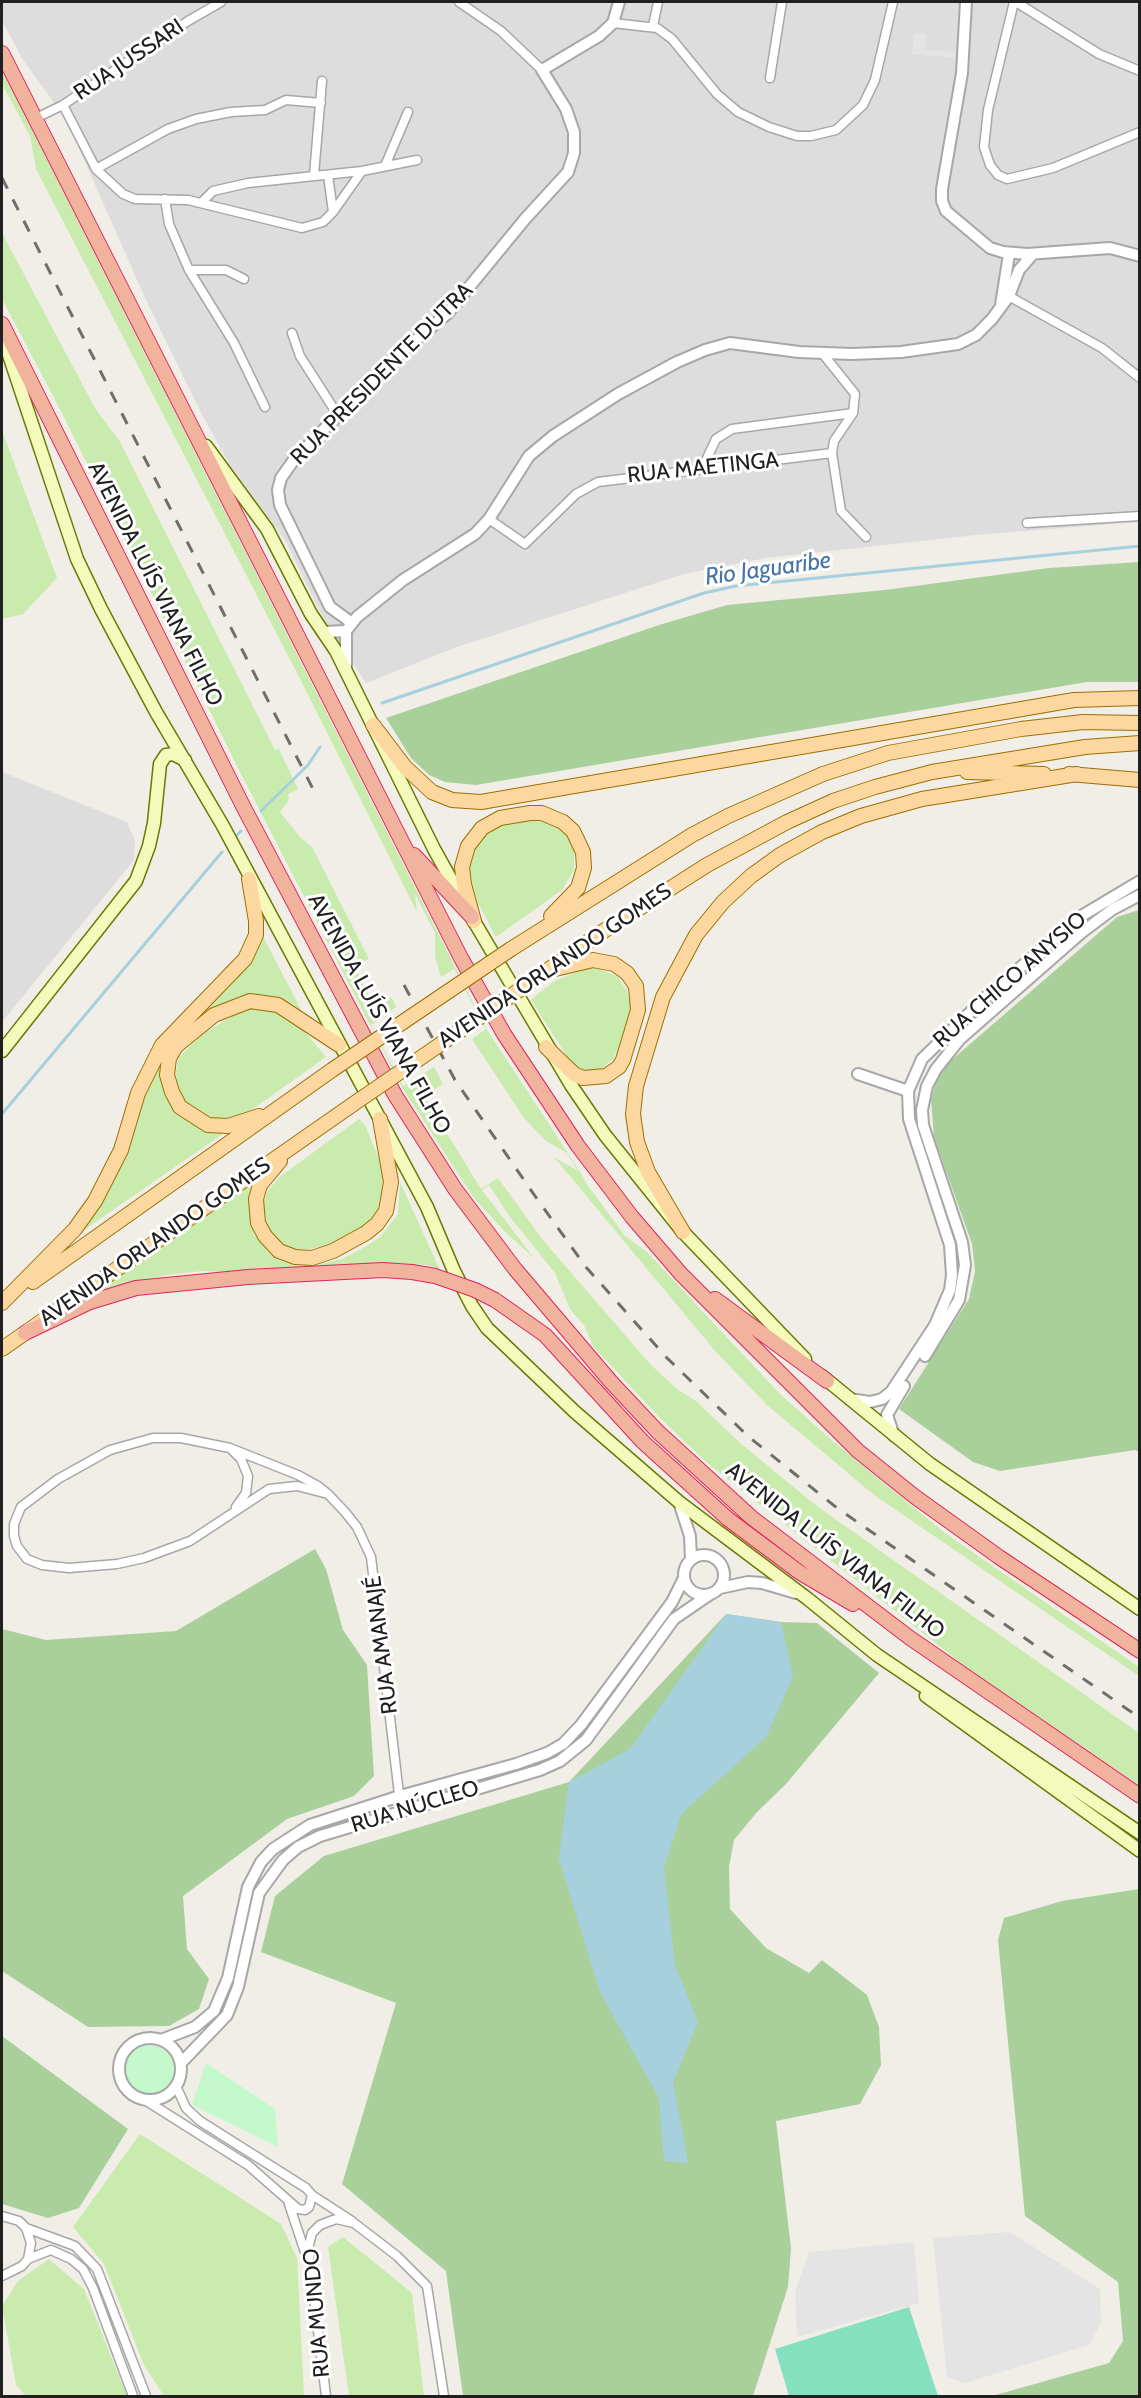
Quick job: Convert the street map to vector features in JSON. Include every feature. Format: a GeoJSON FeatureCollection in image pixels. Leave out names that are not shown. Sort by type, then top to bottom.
{"type":"FeatureCollection","features":[{"type":"Feature","properties":{"kind":"highway"},"geometry":{"type":"LineString","coordinates":[[2,53],[461,958],[529,1074],[592,1163],[681,1274],[858,1451],[914,1496],[999,1557],[1140,1651]]}},
{"type":"Feature","properties":{"kind":"highway","name":"AVENIDA LUÍS VIANA FILHO"},"geometry":{"type":"LineString","coordinates":[[2,324],[243,806],[394,1095],[424,1143],[475,1215],[561,1325],[658,1432],[742,1510],[910,1638],[1140,1796]]}},
{"type":"Feature","properties":{"kind":"highway"},"geometry":{"type":"LineString","coordinates":[[403,843],[473,920]]}},
{"type":"Feature","properties":{"kind":"highway"},"geometry":{"type":"LineString","coordinates":[[24,1333],[90,1302],[136,1288],[193,1281],[383,1270],[435,1276],[475,1290],[495,1300],[545,1335],[644,1442],[728,1519],[799,1572],[910,1638]]}},
{"type":"Feature","properties":{"kind":"highway"},"geometry":{"type":"LineString","coordinates":[[681,1274],[827,1381]]}},
{"type":"Feature","properties":{"kind":"main road","name":"AVENIDA LUÍS VIANA FILHO"},"geometry":{"type":"LineString","coordinates":[[2,333],[77,560],[124,654],[222,826],[427,1206],[472,1306],[487,1328],[575,1412],[679,1502],[808,1599],[945,1713],[1140,1851]]}},
{"type":"Feature","properties":{"kind":"main road"},"geometry":{"type":"LineString","coordinates":[[191,426],[267,529],[311,614],[346,671],[434,849],[473,920],[546,1047],[605,1135],[683,1232],[770,1325],[827,1381],[930,1464],[1140,1609]]}},
{"type":"Feature","properties":{"kind":"main road"},"geometry":{"type":"LineString","coordinates":[[373,725],[405,767],[423,785],[443,797],[474,802],[1074,700],[1140,698]]}},
{"type":"Feature","properties":{"kind":"main road","name":"AVENIDA ORLANDO GOMES"},"geometry":{"type":"LineString","coordinates":[[2,1304],[332,1070],[511,949],[692,835],[728,816],[823,774],[888,753],[1021,729],[1083,722],[1140,723]]}},
{"type":"Feature","properties":{"kind":"main road","name":"AVENIDA ORLANDO GOMES"},"geometry":{"type":"LineString","coordinates":[[2,1349],[309,1134],[681,881],[787,822],[874,787],[932,772],[1085,747],[1140,743]]}},
{"type":"Feature","properties":{"kind":"main road"},"geometry":{"type":"LineString","coordinates":[[2,1051],[136,881],[149,846],[154,823],[160,764],[166,755],[173,754],[186,761]]}},
{"type":"Feature","properties":{"kind":"main road"},"geometry":{"type":"LineString","coordinates":[[932,772],[1077,774],[1140,780]]}},
{"type":"Feature","properties":{"kind":"main road"},"geometry":{"type":"LineString","coordinates":[[683,1232],[648,1172],[637,1142],[633,1114],[636,1086],[663,997],[696,935],[723,902],[751,876],[780,855],[861,816],[922,799],[1077,774]]}},
{"type":"Feature","properties":{"kind":"main road"},"geometry":{"type":"LineString","coordinates":[[473,920],[462,867],[465,854],[474,837],[482,828],[500,818],[530,813],[554,817],[573,831],[580,842],[584,868],[582,877],[578,888],[567,901],[525,940]]}},
{"type":"Feature","properties":{"kind":"main road"},"geometry":{"type":"LineString","coordinates":[[2,1304],[75,1229],[95,1201],[121,1150],[138,1093],[162,1045],[245,959],[256,935],[256,912],[248,877]]}},
{"type":"Feature","properties":{"kind":"main road"},"geometry":{"type":"LineString","coordinates":[[546,1047],[574,1074],[583,1078],[606,1076],[619,1067],[623,1060],[637,1019],[639,1000],[636,986],[627,973],[605,960],[584,961],[547,971]]}},
{"type":"Feature","properties":{"kind":"main road"},"geometry":{"type":"LineString","coordinates":[[283,1105],[249,1120],[228,1126],[208,1125],[180,1107],[167,1075],[169,1058],[176,1046],[206,1020],[238,1004],[250,1001],[278,1005],[339,1045]]}},
{"type":"Feature","properties":{"kind":"main road"},"geometry":{"type":"LineString","coordinates":[[309,1134],[260,1185],[256,1199],[258,1223],[265,1236],[279,1251],[295,1257],[312,1258],[333,1251],[366,1233],[377,1224],[386,1211],[391,1182],[380,1119]]}},
{"type":"Feature","properties":{"kind":"main road","name":"AVENIDA LUÍS VIANA FILHO"},"geometry":{"type":"LineString","coordinates":[[877,1655],[1140,1833]]}},
{"type":"Feature","properties":{"kind":"street","name":"RUA JUSSARI"},"geometry":{"type":"LineString","coordinates":[[36,118],[63,105],[188,21],[221,2]]}},
{"type":"Feature","properties":{"kind":"street"},"geometry":{"type":"LineString","coordinates":[[459,2],[514,42],[542,70],[599,36],[613,23],[619,2]]}},
{"type":"Feature","properties":{"kind":"street"},"geometry":{"type":"LineString","coordinates":[[653,26],[658,2]]}},
{"type":"Feature","properties":{"kind":"street"},"geometry":{"type":"LineString","coordinates":[[770,78],[782,2]]}},
{"type":"Feature","properties":{"kind":"street"},"geometry":{"type":"LineString","coordinates":[[613,23],[653,26],[672,39],[717,94],[738,112],[769,127],[797,136],[811,136],[836,130],[863,105],[874,80],[893,2]]}},
{"type":"Feature","properties":{"kind":"street"},"geometry":{"type":"LineString","coordinates":[[966,2],[962,73],[942,201],[946,212],[990,248],[1009,254],[1110,248],[1140,256]]}},
{"type":"Feature","properties":{"kind":"street"},"geometry":{"type":"LineString","coordinates":[[1140,71],[1099,54],[1015,2],[988,110],[984,147],[990,165],[998,174],[1007,179],[1053,168],[1140,132]]}},
{"type":"Feature","properties":{"kind":"street","name":"RUA PRESIDENTE DUTRA"},"geometry":{"type":"LineString","coordinates":[[349,627],[330,607],[280,505],[278,490],[281,477],[293,461],[391,362],[447,314],[525,219],[562,181],[572,164],[574,153],[572,115],[542,70]]}},
{"type":"Feature","properties":{"kind":"street"},"geometry":{"type":"LineString","coordinates":[[314,175],[322,81]]}},
{"type":"Feature","properties":{"kind":"street"},"geometry":{"type":"LineString","coordinates":[[96,169],[168,129],[196,119],[231,112],[265,110],[286,100],[321,103]]}},
{"type":"Feature","properties":{"kind":"street"},"geometry":{"type":"LineString","coordinates":[[63,105],[96,169],[123,194],[135,199],[165,199],[201,203],[293,228],[312,226],[323,222],[333,212],[362,171]]}},
{"type":"Feature","properties":{"kind":"street"},"geometry":{"type":"LineString","coordinates":[[385,166],[408,112]]}},
{"type":"Feature","properties":{"kind":"street"},"geometry":{"type":"LineString","coordinates":[[201,203],[208,194],[216,190],[314,175],[362,171],[417,160]]}},
{"type":"Feature","properties":{"kind":"street"},"geometry":{"type":"LineString","coordinates":[[328,175],[333,212]]}},
{"type":"Feature","properties":{"kind":"street"},"geometry":{"type":"LineString","coordinates":[[165,199],[169,224],[189,270],[234,343],[265,407]]}},
{"type":"Feature","properties":{"kind":"street"},"geometry":{"type":"LineString","coordinates":[[1004,298],[1009,254]]}},
{"type":"Feature","properties":{"kind":"street"},"geometry":{"type":"LineString","coordinates":[[324,632],[349,627],[403,580],[475,534],[489,519],[520,468],[540,446],[618,394],[677,362],[705,350],[730,343],[823,354],[901,352],[952,346],[982,330],[1020,270],[1033,254]]}},
{"type":"Feature","properties":{"kind":"street"},"geometry":{"type":"LineString","coordinates":[[189,270],[226,270],[244,279]]}},
{"type":"Feature","properties":{"kind":"street"},"geometry":{"type":"LineString","coordinates":[[1004,298],[1102,348],[1140,378]]}},
{"type":"Feature","properties":{"kind":"street"},"geometry":{"type":"LineString","coordinates":[[292,333],[300,356],[339,417]]}},
{"type":"Feature","properties":{"kind":"street"},"geometry":{"type":"LineString","coordinates":[[823,354],[853,390],[856,400],[853,413],[834,441],[832,453],[842,511],[866,537]]}},
{"type":"Feature","properties":{"kind":"street"},"geometry":{"type":"LineString","coordinates":[[702,469],[716,439],[732,429],[853,413]]}},
{"type":"Feature","properties":{"kind":"street","name":"RUA MAETINGA"},"geometry":{"type":"LineString","coordinates":[[489,519],[525,544],[563,506],[586,487],[621,477],[832,453]]}},
{"type":"Feature","properties":{"kind":"street"},"geometry":{"type":"LineString","coordinates":[[1027,523],[1140,516]]}},
{"type":"Feature","properties":{"kind":"street"},"geometry":{"type":"LineString","coordinates":[[346,671],[349,627]]}},
{"type":"Feature","properties":{"kind":"street","name":"RUA CHICO ANYSIO"},"geometry":{"type":"LineString","coordinates":[[848,1398],[870,1402],[882,1399],[891,1392],[935,1325],[950,1290],[952,1275],[950,1245],[909,1119],[908,1091],[922,1059],[934,1044],[987,996],[1078,918],[1140,881]]}},
{"type":"Feature","properties":{"kind":"street","name":"RUA CHICO ANYSIO"},"geometry":{"type":"LineString","coordinates":[[894,1436],[887,1415],[889,1408],[954,1310],[965,1276],[962,1242],[923,1125],[925,1097],[936,1069],[960,1040],[1081,933],[1113,909],[1140,895]]}},
{"type":"Feature","properties":{"kind":"street"},"geometry":{"type":"LineString","coordinates":[[858,1074],[908,1091],[912,1101],[921,1101],[925,1097]]}},
{"type":"Feature","properties":{"kind":"street","name":"RUA AMANAJÉ"},"geometry":{"type":"LineString","coordinates":[[328,1494],[297,1486],[278,1486],[259,1494],[190,1541],[144,1558],[90,1567],[54,1567],[36,1563],[22,1553],[14,1536],[14,1524],[21,1507],[58,1479],[110,1449],[153,1438],[181,1438],[230,1448],[298,1475],[328,1494],[357,1527],[371,1557],[401,1811]]}},
{"type":"Feature","properties":{"kind":"street","name":"RUA AMANAJÉ"},"geometry":{"type":"LineString","coordinates":[[226,1518],[243,1499],[248,1485],[244,1465],[230,1448]]}},
{"type":"Feature","properties":{"kind":"street"},"geometry":{"type":"LineString","coordinates":[[679,1502],[690,1536],[691,1560]]}},
{"type":"Feature","properties":{"kind":"street"},"geometry":{"type":"LineString","coordinates":[[720,1588],[724,1569],[716,1558],[703,1555],[686,1565],[684,1578],[690,1590],[696,1594],[709,1596],[720,1588],[748,1582],[784,1588],[808,1599]]}},
{"type":"Feature","properties":{"kind":"street","name":"RUA NÚCLEO"},"geometry":{"type":"LineString","coordinates":[[161,2040],[181,2034],[207,2020],[220,2000],[248,1887],[261,1862],[288,1837],[310,1825],[400,1796],[516,1764],[547,1753],[563,1744],[581,1725],[672,1602],[684,1578]]}},
{"type":"Feature","properties":{"kind":"street","name":"RUA NÚCLEO"},"geometry":{"type":"LineString","coordinates":[[180,2062],[227,2015],[238,1987],[259,1893],[283,1860],[298,1847],[320,1836],[540,1770],[560,1761],[586,1740],[674,1619],[709,1596]]}},
{"type":"Feature","properties":{"kind":"street"},"geometry":{"type":"LineString","coordinates":[[145,2100],[163,2098],[177,2086],[180,2077],[180,2062],[172,2046],[161,2040],[140,2039],[126,2049],[119,2068],[124,2086],[129,2092],[248,2165],[302,2210],[309,2207],[312,2195]]}},
{"type":"Feature","properties":{"kind":"street"},"geometry":{"type":"LineString","coordinates":[[177,2086],[186,2108],[200,2121],[306,2188],[312,2195],[397,2256],[427,2286],[444,2397]]}},
{"type":"Feature","properties":{"kind":"street"},"geometry":{"type":"LineString","coordinates":[[286,2198],[301,2235],[309,2270]]}},
{"type":"Feature","properties":{"kind":"street"},"geometry":{"type":"LineString","coordinates":[[2,2216],[10,2217],[26,2228],[75,2246],[97,2269],[146,2397]]}},
{"type":"Feature","properties":{"kind":"street","name":"RUA MUNDO"},"geometry":{"type":"LineString","coordinates":[[326,2397],[309,2270],[309,2240],[320,2225],[336,2219],[354,2223]]}},
{"type":"Feature","properties":{"kind":"street"},"geometry":{"type":"LineString","coordinates":[[26,2228],[31,2243],[28,2259]]}},
{"type":"Feature","properties":{"kind":"street"},"geometry":{"type":"LineString","coordinates":[[2,2276],[15,2271],[28,2259],[51,2250],[72,2259],[83,2270],[93,2288],[133,2397]]}},
{"type":"Feature","properties":{"kind":"shaded area"},"geometry":{"type":"Polygon","coordinates":[[[2,2],[1139,2],[1139,522],[976,535],[766,558],[684,574],[454,648],[366,683],[325,622],[285,540],[230,465],[200,411],[145,298],[66,119],[23,60],[6,28],[2,19],[2,2]]]}},
{"type":"Feature","properties":{"kind":"shaded area"},"geometry":{"type":"Polygon","coordinates":[[[914,33],[926,33],[926,50],[958,52],[957,58],[912,54],[914,33]]]}},
{"type":"Feature","properties":{"kind":"shaded area"},"geometry":{"type":"Polygon","coordinates":[[[2,772],[127,822],[135,841],[134,860],[2,1022],[2,772]]]}},
{"type":"Feature","properties":{"kind":"shaded area"},"geometry":{"type":"Polygon","coordinates":[[[1010,2232],[1100,2289],[1101,2323],[1089,2345],[965,2383],[947,2377],[933,2238],[1010,2232]]]}},
{"type":"Feature","properties":{"kind":"shaded area"},"geometry":{"type":"Polygon","coordinates":[[[914,2242],[919,2303],[797,2337],[795,2292],[809,2252],[914,2242]]]}},
{"type":"Feature","properties":{"kind":"green space"},"geometry":{"type":"Polygon","coordinates":[[[2,71],[487,1030],[580,1172],[586,1183],[625,1236],[647,1252],[780,1394],[835,1443],[945,1533],[1139,1667],[1139,1676],[874,1495],[768,1406],[716,1352],[554,1157],[578,1171],[567,1153],[546,1141],[524,1118],[472,1039],[486,1029],[454,969],[441,977],[435,957],[435,933],[415,894],[417,912],[297,673],[36,169],[30,136],[2,84],[2,71]]]}},
{"type":"Feature","properties":{"kind":"green space"},"geometry":{"type":"Polygon","coordinates":[[[2,233],[96,410],[119,440],[275,750],[279,749],[298,789],[288,794],[289,800],[280,812],[300,837],[312,847],[369,959],[354,966],[372,1002],[386,996],[392,998],[396,1007],[371,1025],[403,1086],[434,1067],[443,1084],[424,1096],[481,1189],[498,1178],[542,1239],[650,1364],[677,1389],[696,1401],[739,1442],[818,1507],[1139,1733],[1139,1785],[966,1667],[706,1462],[656,1414],[593,1346],[584,1325],[570,1309],[555,1273],[510,1217],[489,1185],[482,1190],[534,1258],[503,1230],[474,1198],[403,1089],[240,772],[62,413],[2,299],[2,233]]]}},
{"type":"Feature","properties":{"kind":"green space"},"geometry":{"type":"Polygon","coordinates":[[[2,431],[57,578],[23,614],[2,619],[2,431]]]}},
{"type":"Feature","properties":{"kind":"green space"},"geometry":{"type":"Polygon","coordinates":[[[1139,562],[1139,682],[1087,682],[476,785],[445,782],[429,775],[411,758],[386,718],[659,625],[727,605],[885,590],[1049,568],[1139,562]]]}},
{"type":"Feature","properties":{"kind":"green space"},"geometry":{"type":"Polygon","coordinates":[[[548,819],[565,831],[574,851],[574,870],[562,890],[496,937],[477,901],[467,861],[485,828],[504,820],[548,819]]]}},
{"type":"Feature","properties":{"kind":"green space"},"geometry":{"type":"Polygon","coordinates":[[[1139,910],[1139,1452],[1135,1450],[1000,1471],[973,1462],[899,1409],[969,1299],[975,1271],[972,1244],[934,1137],[931,1099],[936,1082],[948,1063],[1117,917],[1139,910]]]}},
{"type":"Feature","properties":{"kind":"green space"},"geometry":{"type":"Polygon","coordinates":[[[259,929],[306,1019],[283,1003],[267,996],[247,996],[230,1001],[198,1021],[179,1037],[165,1060],[164,1077],[169,1098],[187,1120],[201,1127],[227,1131],[71,1239],[88,1220],[111,1183],[132,1135],[145,1093],[165,1050],[177,1034],[240,973],[254,954],[259,929]]]}},
{"type":"Feature","properties":{"kind":"green space"},"geometry":{"type":"Polygon","coordinates":[[[591,965],[618,977],[627,991],[631,1008],[620,1046],[613,1059],[596,1073],[585,1074],[574,1067],[531,1000],[553,982],[591,965]]]}},
{"type":"Feature","properties":{"kind":"green space"},"geometry":{"type":"Polygon","coordinates":[[[246,1008],[266,1008],[301,1027],[326,1057],[250,1111],[227,1119],[207,1118],[190,1109],[178,1090],[176,1071],[179,1057],[204,1033],[246,1008]]]}},
{"type":"Feature","properties":{"kind":"green space"},"geometry":{"type":"Polygon","coordinates":[[[359,1119],[365,1125],[381,1164],[383,1187],[378,1210],[359,1231],[334,1244],[309,1249],[289,1249],[273,1238],[263,1224],[262,1208],[268,1190],[281,1176],[359,1119]]]}},
{"type":"Feature","properties":{"kind":"green space"},"geometry":{"type":"Polygon","coordinates":[[[257,1180],[249,1211],[254,1234],[270,1254],[280,1261],[304,1267],[313,1266],[342,1259],[365,1247],[380,1237],[398,1214],[400,1182],[440,1270],[427,1265],[391,1263],[223,1272],[203,1271],[166,1275],[91,1295],[257,1180]]]}},
{"type":"Feature","properties":{"kind":"green space"},"geometry":{"type":"Polygon","coordinates":[[[315,1549],[326,1569],[343,1630],[367,1665],[374,1776],[354,1796],[287,1819],[183,1896],[187,1949],[209,1979],[199,2009],[169,2026],[88,2027],[2,1971],[2,1629],[46,1640],[176,1631],[315,1549]]]}},
{"type":"Feature","properties":{"kind":"green space"},"geometry":{"type":"Polygon","coordinates":[[[726,1614],[781,1622],[817,1623],[879,1673],[786,1784],[757,1812],[734,1840],[729,1867],[730,1909],[766,1948],[809,1973],[822,1960],[867,1995],[879,2027],[881,2065],[860,2104],[776,2121],[791,2248],[788,2287],[753,2396],[463,2396],[446,2271],[342,2184],[396,2003],[261,1952],[275,1896],[324,1856],[569,1782],[726,1614]]]}},
{"type":"Feature","properties":{"kind":"green space"},"geometry":{"type":"Polygon","coordinates":[[[1139,1889],[1139,2396],[992,2396],[1109,2363],[1123,2341],[1118,2282],[1025,2216],[998,1940],[1004,1918],[1062,1901],[1139,1889]]]}},
{"type":"Feature","properties":{"kind":"green space"},"geometry":{"type":"Polygon","coordinates":[[[2,2036],[128,2129],[79,2208],[48,2218],[2,2204],[2,2036]]]}},
{"type":"Feature","properties":{"kind":"green space"},"geometry":{"type":"Polygon","coordinates":[[[144,2045],[154,2045],[167,2052],[174,2065],[174,2075],[167,2088],[154,2095],[144,2095],[135,2091],[128,2084],[124,2075],[124,2065],[128,2056],[135,2049],[144,2045]]]}},
{"type":"Feature","properties":{"kind":"green space"},"geometry":{"type":"Polygon","coordinates":[[[206,2063],[275,2109],[278,2147],[192,2105],[206,2063]]]}},
{"type":"Feature","properties":{"kind":"green space"},"geometry":{"type":"Polygon","coordinates":[[[140,2134],[281,2224],[297,2258],[304,2396],[164,2396],[144,2365],[104,2264],[73,2227],[140,2134]]]}},
{"type":"Feature","properties":{"kind":"green space"},"geometry":{"type":"Polygon","coordinates":[[[343,2237],[412,2293],[424,2396],[349,2396],[328,2247],[343,2237]]]}},
{"type":"Feature","properties":{"kind":"green space"},"geometry":{"type":"Polygon","coordinates":[[[49,2259],[84,2289],[127,2396],[26,2396],[16,2385],[2,2306],[18,2281],[49,2259]]]}},
{"type":"Feature","properties":{"kind":"green space"},"geometry":{"type":"Polygon","coordinates":[[[909,2307],[938,2396],[789,2396],[775,2349],[909,2307]]]}},
{"type":"Feature","properties":{"kind":"water"},"geometry":{"type":"Polygon","coordinates":[[[726,1614],[781,1622],[793,1676],[766,1737],[681,1814],[664,1868],[675,1966],[698,2022],[673,2082],[688,2163],[664,2161],[659,2098],[600,1992],[559,1859],[569,1782],[630,1749],[726,1614]]]}},
{"type":"Feature","properties":{"kind":"waterway","name":"Rio Jaguaribe"},"geometry":{"type":"LineString","coordinates":[[382,703],[704,593],[736,586],[1140,546]]}},
{"type":"Feature","properties":{"kind":"waterway"},"geometry":{"type":"LineString","coordinates":[[261,811],[308,765],[320,747]]}},
{"type":"Feature","properties":{"kind":"waterway"},"geometry":{"type":"LineString","coordinates":[[236,836],[241,831]]}},
{"type":"Feature","properties":{"kind":"waterway"},"geometry":{"type":"LineString","coordinates":[[2,1114],[222,852]]}},
{"type":"Feature","properties":{"kind":"railway"},"geometry":{"type":"LineString","coordinates":[[2,178],[313,789]]}},
{"type":"Feature","properties":{"kind":"railway"},"geometry":{"type":"LineString","coordinates":[[404,985],[455,1080],[535,1196],[585,1266],[667,1358],[749,1437],[837,1508],[1140,1718]]}}]}
